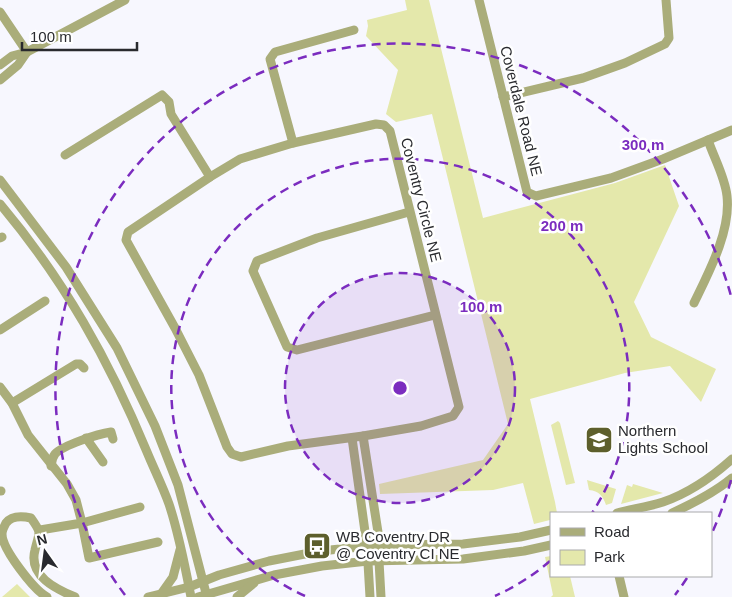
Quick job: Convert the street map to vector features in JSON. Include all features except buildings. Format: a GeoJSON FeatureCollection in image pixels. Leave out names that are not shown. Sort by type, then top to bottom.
{"type":"FeatureCollection","features":[{"type":"Feature","properties":{"kind":"street"},"geometry":{"type":"LineString","coordinates":[[0,65],[12,56],[27,52],[125,0]]}},
{"type":"Feature","properties":{"kind":"street","name":"Coverdale Road NE"},"geometry":{"type":"LineString","coordinates":[[479,0],[527,192],[536,196],[611,178],[732,130]]}},
{"type":"Feature","properties":{"kind":"street"},"geometry":{"type":"LineString","coordinates":[[503,97],[583,78],[625,63],[665,44],[669,38],[666,0]]}},
{"type":"Feature","properties":{"kind":"street"},"geometry":{"type":"LineString","coordinates":[[0,12],[27,52]]}},
{"type":"Feature","properties":{"kind":"street"},"geometry":{"type":"LineString","coordinates":[[293,143],[270,59],[275,52],[354,30]]}},
{"type":"Feature","properties":{"kind":"street"},"geometry":{"type":"LineString","coordinates":[[0,80],[18,65],[27,52]]}},
{"type":"Feature","properties":{"kind":"street"},"geometry":{"type":"LineString","coordinates":[[66,155],[162,95],[169,102],[171,114],[210,177]]}},
{"type":"Feature","properties":{"kind":"street","name":"Coventry Circle NE"},"geometry":{"type":"LineString","coordinates":[[376,124],[384,125],[390,131],[460,407],[453,416],[421,426],[352,438],[288,446],[241,456],[232,454],[227,447],[198,375],[171,319],[126,240],[128,232],[210,177],[240,159],[293,143],[376,124]]}},
{"type":"Feature","properties":{"kind":"street"},"geometry":{"type":"LineString","coordinates":[[694,303],[717,255],[726,217],[727,196],[708,140]]}},
{"type":"Feature","properties":{"kind":"street"},"geometry":{"type":"LineString","coordinates":[[1,181],[66,267],[117,348],[155,426],[178,485],[204,596],[274,575],[322,566],[368,561],[463,559],[524,552],[550,545]]}},
{"type":"Feature","properties":{"kind":"street"},"geometry":{"type":"LineString","coordinates":[[0,204],[27,236],[68,296],[103,356],[135,422],[168,504],[191,597]]}},
{"type":"Feature","properties":{"kind":"street"},"geometry":{"type":"LineString","coordinates":[[409,212],[318,238],[257,261],[253,271],[287,347],[297,350],[435,314]]}},
{"type":"Feature","properties":{"kind":"street"},"geometry":{"type":"LineString","coordinates":[[0,330],[45,301]]}},
{"type":"Feature","properties":{"kind":"street"},"geometry":{"type":"LineString","coordinates":[[12,403],[71,367],[80,364],[84,368]]}},
{"type":"Feature","properties":{"kind":"street"},"geometry":{"type":"LineString","coordinates":[[0,387],[12,403],[28,436],[67,484],[76,500],[89,558],[158,542]]}},
{"type":"Feature","properties":{"kind":"street"},"geometry":{"type":"LineString","coordinates":[[51,466],[57,452],[86,438],[111,432],[114,439]]}},
{"type":"Feature","properties":{"kind":"street"},"geometry":{"type":"LineString","coordinates":[[363,436],[380,545],[381,597]]}},
{"type":"Feature","properties":{"kind":"street"},"geometry":{"type":"LineString","coordinates":[[86,438],[103,462]]}},
{"type":"Feature","properties":{"kind":"street"},"geometry":{"type":"LineString","coordinates":[[352,438],[368,546],[370,597]]}},
{"type":"Feature","properties":{"kind":"street"},"geometry":{"type":"LineString","coordinates":[[622,512],[663,502],[692,488],[713,475],[732,458]]}},
{"type":"Feature","properties":{"kind":"street"},"geometry":{"type":"LineString","coordinates":[[674,512],[702,499],[732,478]]}},
{"type":"Feature","properties":{"kind":"street"},"geometry":{"type":"LineString","coordinates":[[40,530],[82,523],[140,507]]}},
{"type":"Feature","properties":{"kind":"street"},"geometry":{"type":"LineString","coordinates":[[47,597],[37,590],[14,560],[3,541],[1,529],[9,519],[20,516],[31,518],[40,530],[34,552],[38,573],[50,584],[75,597]]}},
{"type":"Feature","properties":{"kind":"street"},"geometry":{"type":"LineString","coordinates":[[148,597],[189,587],[219,574],[269,561],[320,551],[380,545],[463,544],[520,537],[550,530]]}},
{"type":"Feature","properties":{"kind":"street"},"geometry":{"type":"LineString","coordinates":[[161,594],[173,578],[180,548]]}},
{"type":"Feature","properties":{"kind":"street"},"geometry":{"type":"LineString","coordinates":[[619,577],[624,597]]}},
{"type":"Feature","properties":{"kind":"street"},"geometry":{"type":"LineString","coordinates":[[237,597],[256,580]]}},
{"type":"Feature","properties":{"kind":"green space"},"geometry":{"type":"Polygon","coordinates":[[[405,0],[429,0],[483,218],[615,183],[665,165],[679,206],[634,302],[651,337],[716,369],[701,402],[670,366],[625,373],[530,399],[557,512],[550,512],[550,520],[534,524],[523,483],[493,490],[380,494],[379,484],[483,460],[508,424],[432,114],[396,122],[386,114],[398,70],[366,36],[367,20],[407,10],[405,0]]]}},
{"type":"Feature","properties":{"kind":"green space"},"geometry":{"type":"Polygon","coordinates":[[[558,421],[575,483],[566,485],[551,425],[558,421]]]}},
{"type":"Feature","properties":{"kind":"green space"},"geometry":{"type":"Polygon","coordinates":[[[587,480],[616,489],[612,503],[606,505],[600,494],[589,490],[587,480]]]}},
{"type":"Feature","properties":{"kind":"green space"},"geometry":{"type":"Polygon","coordinates":[[[633,484],[663,493],[621,504],[627,485],[632,487],[633,484]]]}},
{"type":"Feature","properties":{"kind":"green space"},"geometry":{"type":"Polygon","coordinates":[[[550,556],[550,577],[570,577],[575,597],[551,597],[553,595],[545,557],[550,556]]]}},
{"type":"Feature","properties":{"kind":"green space"},"geometry":{"type":"Polygon","coordinates":[[[17,584],[30,597],[2,597],[17,584]]]}},
{"type":"Feature","properties":{"kind":"place","name":"Northern Lights School"},"geometry":{"type":"Point","coordinates":[599,440]}},
{"type":"Feature","properties":{"kind":"place","name":"WB Coventry DR @ Coventry CI NE"},"geometry":{"type":"Point","coordinates":[317,546]}}]}
